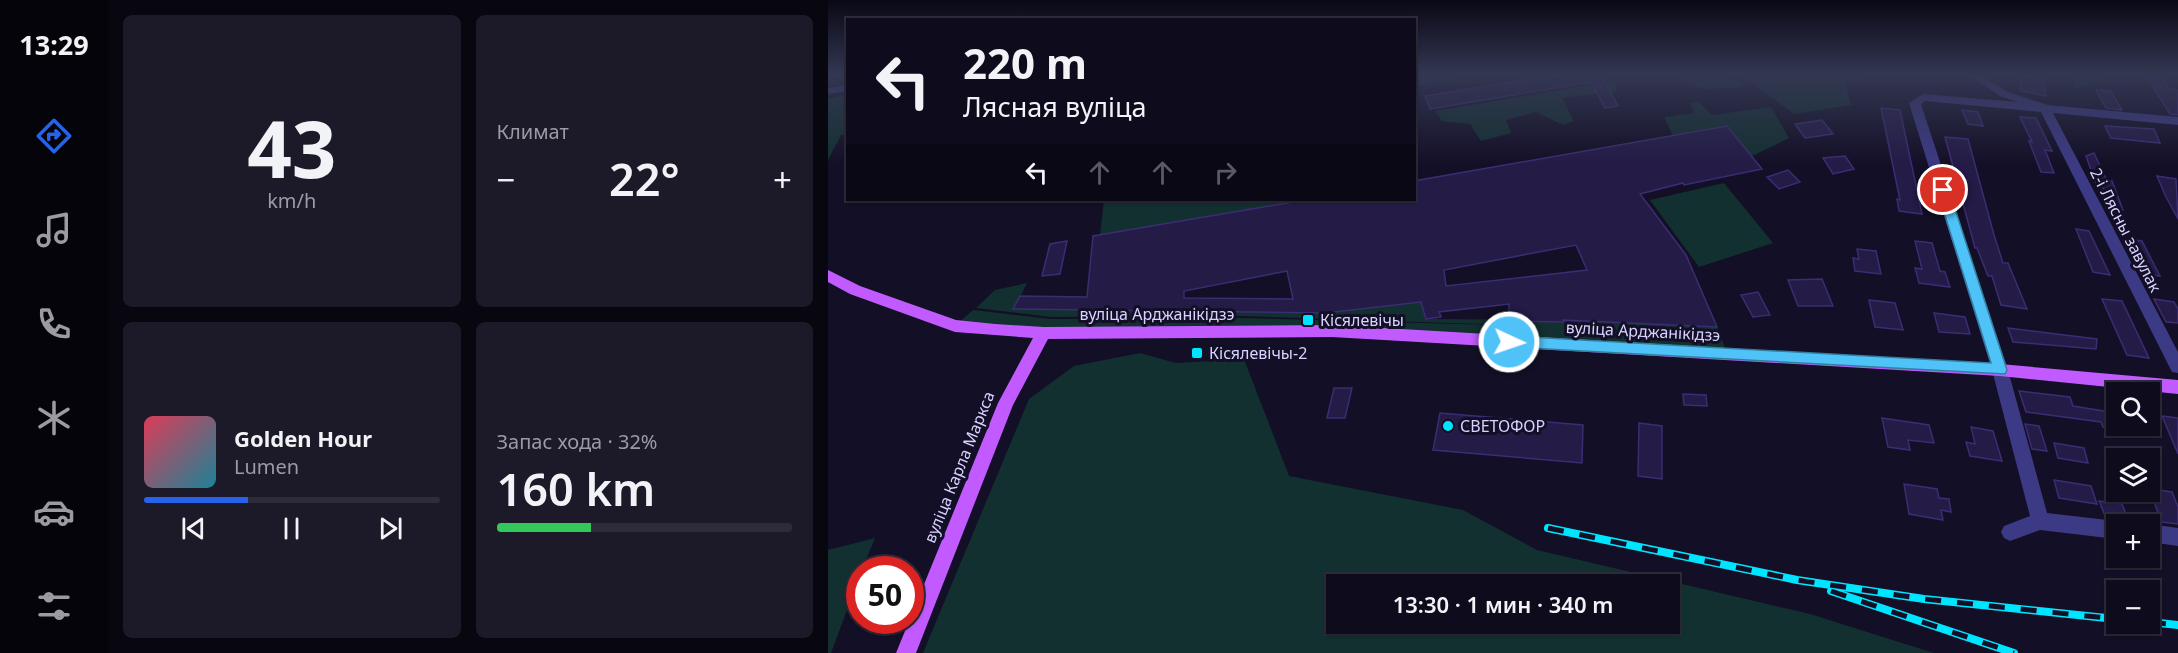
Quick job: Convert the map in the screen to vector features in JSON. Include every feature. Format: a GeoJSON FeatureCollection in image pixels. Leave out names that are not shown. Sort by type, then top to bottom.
{"type":"FeatureCollection","features":[{"type":"Feature","properties":{"kind":"main road","name":"вуліца Арджанікідзэ"},"geometry":{"type":"LineString","coordinates":[[828,275],[855,290],[955,326],[1044,333],[1332,331],[2000,370],[2178,387]]}},
{"type":"Feature","properties":{"kind":"main road","name":"вуліца Карла Маркса"},"geometry":{"type":"LineString","coordinates":[[906,653],[1006,403],[1044,333]]}},
{"type":"Feature","properties":{"kind":"street"},"geometry":{"type":"LineString","coordinates":[[1915,104],[2000,370],[2040,521]]}},
{"type":"Feature","properties":{"kind":"street"},"geometry":{"type":"LineString","coordinates":[[2006,104],[2178,121]]}},
{"type":"Feature","properties":{"kind":"street"},"geometry":{"type":"LineString","coordinates":[[2035,104],[2045,108]]}},
{"type":"Feature","properties":{"kind":"street","name":"2-і Лясны завулак"},"geometry":{"type":"LineString","coordinates":[[2045,108],[2178,367]]}},
{"type":"Feature","properties":{"kind":"street"},"geometry":{"type":"LineString","coordinates":[[2010,532],[2040,521],[2106,529]]}},
{"type":"Feature","properties":{"kind":"street"},"geometry":{"type":"LineString","coordinates":[[2160,534],[2178,537]]}},
{"type":"Feature","properties":{"kind":"green space"},"geometry":{"type":"Polygon","coordinates":[[[828,104],[846,104],[846,135],[841,135],[828,160],[828,104]]]}},
{"type":"Feature","properties":{"kind":"green space"},"geometry":{"type":"Polygon","coordinates":[[[1474,104],[1565,104],[1574,121],[1563,125],[1536,112],[1506,120],[1511,133],[1481,141],[1470,124],[1442,121],[1435,111],[1474,104]]]}},
{"type":"Feature","properties":{"kind":"green space"},"geometry":{"type":"Polygon","coordinates":[[[1691,104],[1701,104],[1712,115],[1771,107],[1789,138],[1752,156],[1727,126],[1673,136],[1664,117],[1694,113],[1691,104]]]}},
{"type":"Feature","properties":{"kind":"green space"},"geometry":{"type":"Polygon","coordinates":[[[1781,104],[1851,105],[1794,114],[1781,104]]]}},
{"type":"Feature","properties":{"kind":"green space"},"geometry":{"type":"Polygon","coordinates":[[[1724,183],[1773,243],[1699,267],[1650,200],[1724,183]]]}},
{"type":"Feature","properties":{"kind":"green space"},"geometry":{"type":"Polygon","coordinates":[[[1104,201],[1299,201],[1100,235],[1104,201]]]}},
{"type":"Feature","properties":{"kind":"green space"},"geometry":{"type":"Polygon","coordinates":[[[1027,283],[1014,309],[1325,313],[1421,302],[1426,319],[1570,320],[1717,327],[1721,335],[1572,328],[1721,337],[1727,354],[1332,331],[955,326],[973,310],[1051,319],[1240,318],[1538,326],[1241,316],[1051,317],[976,308],[995,290],[1027,283]]]}},
{"type":"Feature","properties":{"kind":"green space"},"geometry":{"type":"Polygon","coordinates":[[[1140,353],[1176,363],[1244,359],[1289,476],[1463,510],[1537,550],[1639,574],[1326,574],[1326,634],[1680,634],[1680,584],[1810,614],[1934,653],[923,653],[1029,399],[1074,366],[1140,353]]]}},
{"type":"Feature","properties":{"kind":"green space"},"geometry":{"type":"Polygon","coordinates":[[[875,538],[868,556],[846,556],[846,613],[831,653],[828,653],[828,550],[875,538]]]}},
{"type":"Feature","properties":{"kind":"building"},"geometry":{"type":"Polygon","coordinates":[[[1428,104],[1457,104],[1430,109],[1428,104]]]}},
{"type":"Feature","properties":{"kind":"building"},"geometry":{"type":"Polygon","coordinates":[[[1603,104],[1618,106],[1605,108],[1603,104]]]}},
{"type":"Feature","properties":{"kind":"building"},"geometry":{"type":"Polygon","coordinates":[[[2104,104],[2119,104],[2122,110],[2106,108],[2104,104]]]}},
{"type":"Feature","properties":{"kind":"building"},"geometry":{"type":"Polygon","coordinates":[[[2164,104],[2178,104],[2178,115],[2170,114],[2164,104]]]}},
{"type":"Feature","properties":{"kind":"building"},"geometry":{"type":"Polygon","coordinates":[[[1881,108],[1900,110],[1922,214],[1899,211],[1897,199],[1900,200],[1881,108]]]}},
{"type":"Feature","properties":{"kind":"building"},"geometry":{"type":"Polygon","coordinates":[[[1962,110],[1978,112],[1983,126],[1968,124],[1962,110]]]}},
{"type":"Feature","properties":{"kind":"building"},"geometry":{"type":"Polygon","coordinates":[[[2020,117],[2036,118],[2052,151],[2045,150],[2054,173],[2041,172],[2029,141],[2032,142],[2020,117]]]}},
{"type":"Feature","properties":{"kind":"building"},"geometry":{"type":"Polygon","coordinates":[[[1822,120],[1833,134],[1805,138],[1795,124],[1822,120]]]}},
{"type":"Feature","properties":{"kind":"building"},"geometry":{"type":"Polygon","coordinates":[[[1727,126],[1762,169],[1684,185],[1683,183],[1640,194],[1686,255],[1717,327],[1563,320],[1563,322],[1509,321],[1509,304],[1439,312],[1441,317],[1426,319],[1421,302],[1325,313],[1013,309],[1020,296],[1087,297],[1093,236],[1299,201],[1416,201],[1416,181],[1727,126]],[[1576,245],[1444,270],[1446,286],[1587,270],[1576,245]],[[1287,271],[1184,291],[1184,298],[1293,299],[1287,271]]]}},
{"type":"Feature","properties":{"kind":"building"},"geometry":{"type":"Polygon","coordinates":[[[2105,126],[2154,129],[2160,143],[2111,138],[2105,126]]]}},
{"type":"Feature","properties":{"kind":"building"},"geometry":{"type":"Polygon","coordinates":[[[1945,137],[1968,139],[2003,263],[2008,263],[2027,309],[2001,305],[1992,276],[1988,276],[1977,248],[1975,248],[1945,137]]]}},
{"type":"Feature","properties":{"kind":"building"},"geometry":{"type":"Polygon","coordinates":[[[2094,153],[2107,181],[2112,181],[2123,210],[2114,214],[2103,188],[2097,187],[2086,156],[2094,153]]]}},
{"type":"Feature","properties":{"kind":"building"},"geometry":{"type":"Polygon","coordinates":[[[1845,156],[1854,169],[1833,174],[1823,158],[1845,156]]]}},
{"type":"Feature","properties":{"kind":"building"},"geometry":{"type":"Polygon","coordinates":[[[1788,170],[1800,182],[1779,189],[1767,177],[1788,170]]]}},
{"type":"Feature","properties":{"kind":"building"},"geometry":{"type":"Polygon","coordinates":[[[2157,176],[2176,179],[2178,219],[2165,195],[2157,176]]]}},
{"type":"Feature","properties":{"kind":"building"},"geometry":{"type":"Polygon","coordinates":[[[2076,229],[2089,231],[2110,275],[2093,272],[2076,229]]]}},
{"type":"Feature","properties":{"kind":"building"},"geometry":{"type":"Polygon","coordinates":[[[2127,239],[2142,241],[2160,276],[2144,274],[2127,239]]]}},
{"type":"Feature","properties":{"kind":"building"},"geometry":{"type":"Polygon","coordinates":[[[1067,241],[1060,274],[1042,276],[1050,244],[1067,241]]]}},
{"type":"Feature","properties":{"kind":"building"},"geometry":{"type":"Polygon","coordinates":[[[1915,241],[1932,243],[1940,271],[1945,272],[1950,287],[1919,283],[1915,268],[1922,269],[1915,241]]]}},
{"type":"Feature","properties":{"kind":"building"},"geometry":{"type":"Polygon","coordinates":[[[1857,249],[1876,251],[1881,274],[1855,271],[1853,258],[1859,259],[1857,249]]]}},
{"type":"Feature","properties":{"kind":"building"},"geometry":{"type":"Polygon","coordinates":[[[1822,279],[1833,306],[1798,306],[1788,280],[1822,279]]]}},
{"type":"Feature","properties":{"kind":"building"},"geometry":{"type":"Polygon","coordinates":[[[1758,292],[1770,315],[1753,317],[1741,295],[1758,292]]]}},
{"type":"Feature","properties":{"kind":"building"},"geometry":{"type":"Polygon","coordinates":[[[2102,299],[2122,301],[2149,358],[2127,355],[2102,299]]]}},
{"type":"Feature","properties":{"kind":"building"},"geometry":{"type":"Polygon","coordinates":[[[2154,299],[2174,302],[2178,309],[2178,323],[2166,322],[2154,299]]]}},
{"type":"Feature","properties":{"kind":"building"},"geometry":{"type":"Polygon","coordinates":[[[1869,300],[1895,303],[1903,330],[1875,327],[1869,300]]]}},
{"type":"Feature","properties":{"kind":"building"},"geometry":{"type":"Polygon","coordinates":[[[1934,313],[1965,317],[1970,334],[1939,332],[1934,313]]]}},
{"type":"Feature","properties":{"kind":"building"},"geometry":{"type":"Polygon","coordinates":[[[2008,328],[2097,339],[2096,349],[2013,342],[2008,328]]]}},
{"type":"Feature","properties":{"kind":"building"},"geometry":{"type":"Polygon","coordinates":[[[1334,388],[1352,388],[1345,418],[1327,418],[1334,388]]]}},
{"type":"Feature","properties":{"kind":"building"},"geometry":{"type":"Polygon","coordinates":[[[2019,391],[2070,397],[2073,406],[2106,411],[2106,428],[2101,422],[2026,412],[2019,391]]]}},
{"type":"Feature","properties":{"kind":"building"},"geometry":{"type":"Polygon","coordinates":[[[1683,394],[1706,395],[1707,406],[1684,405],[1683,394]]]}},
{"type":"Feature","properties":{"kind":"building"},"geometry":{"type":"Polygon","coordinates":[[[1440,413],[1583,425],[1582,463],[1433,450],[1440,413]]]}},
{"type":"Feature","properties":{"kind":"building"},"geometry":{"type":"Polygon","coordinates":[[[2162,416],[2178,418],[2178,454],[2162,416]]]}},
{"type":"Feature","properties":{"kind":"building"},"geometry":{"type":"Polygon","coordinates":[[[1882,418],[1929,425],[1934,443],[1908,440],[1910,450],[1888,447],[1882,418]]]}},
{"type":"Feature","properties":{"kind":"building"},"geometry":{"type":"Polygon","coordinates":[[[1639,423],[1662,426],[1662,479],[1638,476],[1639,423]]]}},
{"type":"Feature","properties":{"kind":"building"},"geometry":{"type":"Polygon","coordinates":[[[2025,424],[2039,426],[2047,451],[2032,449],[2025,424]]]}},
{"type":"Feature","properties":{"kind":"building"},"geometry":{"type":"Polygon","coordinates":[[[1971,427],[1993,431],[2002,461],[1970,456],[1966,442],[1975,444],[1971,427]]]}},
{"type":"Feature","properties":{"kind":"building"},"geometry":{"type":"Polygon","coordinates":[[[2054,443],[2084,448],[2088,463],[2058,458],[2054,443]]]}},
{"type":"Feature","properties":{"kind":"building"},"geometry":{"type":"Polygon","coordinates":[[[2054,480],[2091,486],[2097,504],[2059,498],[2054,480]]]}},
{"type":"Feature","properties":{"kind":"building"},"geometry":{"type":"Polygon","coordinates":[[[1904,484],[1937,489],[1939,498],[1949,499],[1951,512],[1941,510],[1943,520],[1909,514],[1904,484]]]}},
{"type":"Feature","properties":{"kind":"building"},"geometry":{"type":"Polygon","coordinates":[[[2160,490],[2172,492],[2178,507],[2178,524],[2161,522],[2154,502],[2160,502],[2160,490]]]}},
{"type":"Feature","properties":{"kind":"building"},"geometry":{"type":"Polygon","coordinates":[[[2099,501],[2122,504],[2126,514],[2106,514],[2106,518],[2099,501]]]}},
{"type":"Feature","properties":{"kind":"railway"},"geometry":{"type":"LineString","coordinates":[[1548,528],[1797,580],[1924,599],[2106,618]]}},
{"type":"Feature","properties":{"kind":"railway"},"geometry":{"type":"LineString","coordinates":[[1831,591],[2014,653]]}},
{"type":"Feature","properties":{"kind":"railway"},"geometry":{"type":"LineString","coordinates":[[2160,623],[2178,625]]}},
{"type":"Feature","properties":{"kind":"place","name":"Кісялевічы"},"geometry":{"type":"Point","coordinates":[1308,320]}},
{"type":"Feature","properties":{"kind":"place","name":"Кісялевічы-2"},"geometry":{"type":"Point","coordinates":[1197,353]}},
{"type":"Feature","properties":{"kind":"place","name":"СВЕТОФОР"},"geometry":{"type":"Point","coordinates":[1448,426]}},
{"type":"Feature","properties":{"kind":"route"},"geometry":{"type":"LineString","coordinates":[[1509,342],[2000,370],[1943,190]]}}]}
